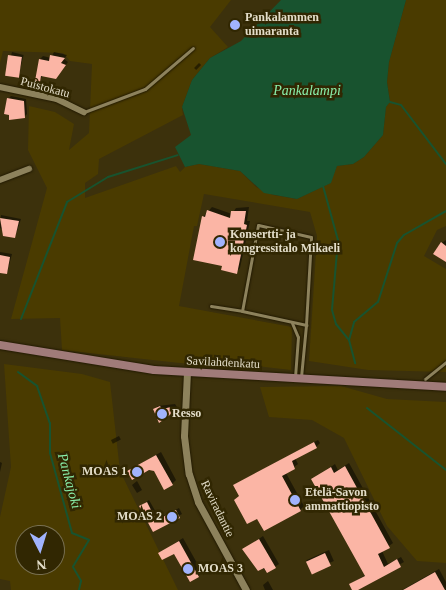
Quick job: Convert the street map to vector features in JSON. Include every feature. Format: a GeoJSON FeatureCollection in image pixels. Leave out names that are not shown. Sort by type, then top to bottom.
{"type":"FeatureCollection","features":[{"type":"Feature","properties":{"kind":"main road","name":"Savilahdenkatu"},"geometry":{"type":"LineString","coordinates":[[4,346],[117,366],[187,372],[446,387]]}},
{"type":"Feature","properties":{"kind":"street","name":"Puistokatu"},"geometry":{"type":"LineString","coordinates":[[0,87],[56,99],[84,112]]}},
{"type":"Feature","properties":{"kind":"street"},"geometry":{"type":"LineString","coordinates":[[0,180],[29,169]]}},
{"type":"Feature","properties":{"kind":"street","name":"Raviradantie"},"geometry":{"type":"LineString","coordinates":[[187,372],[184,436],[189,474],[198,502],[246,590]]}},
{"type":"Feature","properties":{"kind":"lane"},"geometry":{"type":"LineString","coordinates":[[84,112],[144,90],[193,48]]}},
{"type":"Feature","properties":{"kind":"lane"},"geometry":{"type":"LineString","coordinates":[[242,310],[258,226],[306,234],[312,239],[306,325],[298,377]]}},
{"type":"Feature","properties":{"kind":"lane"},"geometry":{"type":"LineString","coordinates":[[212,306],[242,310],[306,325]]}},
{"type":"Feature","properties":{"kind":"lane"},"geometry":{"type":"LineString","coordinates":[[292,322],[298,337],[298,377]]}},
{"type":"Feature","properties":{"kind":"lane"},"geometry":{"type":"LineString","coordinates":[[425,379],[446,362]]}},
{"type":"Feature","properties":{"kind":"shaded area"},"geometry":{"type":"Polygon","coordinates":[[[0,0],[231,0],[210,27],[228,47],[210,58],[192,80],[182,107],[183,115],[99,159],[98,174],[85,183],[85,198],[176,166],[180,172],[185,167],[199,164],[240,171],[256,187],[273,195],[297,199],[330,183],[337,166],[353,164],[364,157],[383,135],[386,107],[390,101],[387,82],[389,62],[406,0],[446,0],[446,226],[437,230],[424,256],[446,269],[446,372],[368,370],[309,361],[317,236],[310,212],[204,194],[197,226],[194,226],[179,306],[292,327],[291,370],[247,365],[207,366],[62,350],[60,318],[11,319],[47,188],[28,150],[29,106],[55,112],[74,124],[69,150],[89,133],[92,64],[70,61],[63,53],[3,51],[0,63],[0,0]]]}},
{"type":"Feature","properties":{"kind":"shaded area"},"geometry":{"type":"Polygon","coordinates":[[[4,364],[82,374],[110,382],[120,471],[178,590],[11,590],[10,581],[0,579],[0,517],[11,467],[4,364]]]}},
{"type":"Feature","properties":{"kind":"shaded area"},"geometry":{"type":"Polygon","coordinates":[[[341,386],[387,399],[446,402],[446,563],[417,561],[387,526],[344,438],[312,420],[269,417],[260,387],[341,386]]]}},
{"type":"Feature","properties":{"kind":"water","name":"Pankalampi"},"geometry":{"type":"Polygon","coordinates":[[[281,0],[406,0],[389,62],[387,82],[390,102],[386,107],[383,135],[364,157],[353,164],[337,166],[331,183],[297,199],[264,193],[240,171],[199,164],[185,167],[175,147],[191,135],[182,107],[192,80],[210,58],[241,41],[281,0]]]}},
{"type":"Feature","properties":{"kind":"building"},"geometry":{"type":"Polygon","coordinates":[[[8,55],[22,57],[19,78],[5,76],[8,55]]]}},
{"type":"Feature","properties":{"kind":"building"},"geometry":{"type":"Polygon","coordinates":[[[50,55],[65,58],[61,63],[66,65],[56,79],[41,76],[40,82],[35,81],[39,59],[49,61],[50,55]]]}},
{"type":"Feature","properties":{"kind":"building"},"geometry":{"type":"Polygon","coordinates":[[[7,98],[24,101],[25,118],[9,120],[9,115],[4,114],[7,98]]]}},
{"type":"Feature","properties":{"kind":"building","name":"Konsertti- ja kongressitalo Mikaeli"},"geometry":{"type":"Polygon","coordinates":[[[207,210],[230,218],[231,211],[246,211],[244,224],[247,225],[237,274],[221,270],[222,266],[193,260],[202,216],[205,217],[207,210]]]}},
{"type":"Feature","properties":{"kind":"building"},"geometry":{"type":"Polygon","coordinates":[[[0,218],[19,221],[15,238],[3,236],[0,218]]]}},
{"type":"Feature","properties":{"kind":"building"},"geometry":{"type":"Polygon","coordinates":[[[441,242],[446,246],[446,262],[433,254],[441,242]]]}},
{"type":"Feature","properties":{"kind":"building"},"geometry":{"type":"Polygon","coordinates":[[[0,255],[10,257],[7,274],[0,273],[0,255]]]}},
{"type":"Feature","properties":{"kind":"building","name":"Resso"},"geometry":{"type":"Polygon","coordinates":[[[160,406],[162,409],[171,407],[174,412],[159,423],[153,409],[160,406]]]}},
{"type":"Feature","properties":{"kind":"building"},"geometry":{"type":"Polygon","coordinates":[[[314,442],[317,448],[292,461],[295,469],[282,476],[301,511],[264,531],[257,519],[247,524],[234,500],[239,496],[233,485],[314,442]]]}},
{"type":"Feature","properties":{"kind":"building","name":"MOAS 1"},"geometry":{"type":"Polygon","coordinates":[[[156,455],[173,485],[164,490],[154,471],[149,470],[132,480],[127,471],[156,455]]]}},
{"type":"Feature","properties":{"kind":"building"},"geometry":{"type":"Polygon","coordinates":[[[345,466],[390,548],[378,554],[384,567],[397,559],[401,567],[358,590],[352,590],[349,584],[365,576],[311,479],[331,467],[334,473],[345,466]]]}},
{"type":"Feature","properties":{"kind":"building","name":"MOAS 2"},"geometry":{"type":"Polygon","coordinates":[[[147,502],[154,516],[159,513],[161,518],[176,510],[180,518],[153,532],[139,506],[147,502]]]}},
{"type":"Feature","properties":{"kind":"building"},"geometry":{"type":"Polygon","coordinates":[[[259,539],[276,568],[267,573],[264,568],[258,571],[242,549],[259,539]]]}},
{"type":"Feature","properties":{"kind":"building","name":"MOAS 3"},"geometry":{"type":"Polygon","coordinates":[[[179,541],[199,577],[190,582],[174,554],[162,560],[158,553],[179,541]]]}},
{"type":"Feature","properties":{"kind":"building"},"geometry":{"type":"Polygon","coordinates":[[[325,553],[331,566],[312,575],[306,562],[325,553]]]}},
{"type":"Feature","properties":{"kind":"building"},"geometry":{"type":"Polygon","coordinates":[[[435,572],[445,590],[403,590],[435,572]]]}},
{"type":"Feature","properties":{"kind":"waterway"},"geometry":{"type":"LineString","coordinates":[[390,102],[401,105],[446,164]]}},
{"type":"Feature","properties":{"kind":"waterway","name":"Pankajoki"},"geometry":{"type":"LineString","coordinates":[[21,319],[67,202],[108,177],[178,155]]}},
{"type":"Feature","properties":{"kind":"waterway"},"geometry":{"type":"LineString","coordinates":[[323,186],[338,240],[332,310],[336,324],[349,340],[355,363]]}},
{"type":"Feature","properties":{"kind":"waterway"},"geometry":{"type":"LineString","coordinates":[[349,340],[354,322],[378,302],[397,243],[404,235],[446,211]]}},
{"type":"Feature","properties":{"kind":"waterway","name":"Pankajoki"},"geometry":{"type":"LineString","coordinates":[[18,372],[37,386],[50,423],[50,453],[72,533],[89,540],[73,567],[81,581],[79,590]]}},
{"type":"Feature","properties":{"kind":"waterway"},"geometry":{"type":"LineString","coordinates":[[367,408],[446,470]]}},
{"type":"Feature","properties":{"kind":"place","name":"Pankalammen uimaranta"},"geometry":{"type":"Point","coordinates":[235,25]}},
{"type":"Feature","properties":{"kind":"place","name":"Konsertti- ja kongressitalo Mikaeli"},"geometry":{"type":"Point","coordinates":[220,242]}},
{"type":"Feature","properties":{"kind":"place","name":"Resso"},"geometry":{"type":"Point","coordinates":[162,414]}},
{"type":"Feature","properties":{"kind":"place","name":"MOAS 1"},"geometry":{"type":"Point","coordinates":[137,472]}},
{"type":"Feature","properties":{"kind":"place","name":"Etelä-Savon ammattiopisto"},"geometry":{"type":"Point","coordinates":[295,500]}},
{"type":"Feature","properties":{"kind":"place","name":"MOAS 2"},"geometry":{"type":"Point","coordinates":[172,517]}},
{"type":"Feature","properties":{"kind":"place","name":"MOAS 3"},"geometry":{"type":"Point","coordinates":[188,569]}}]}
